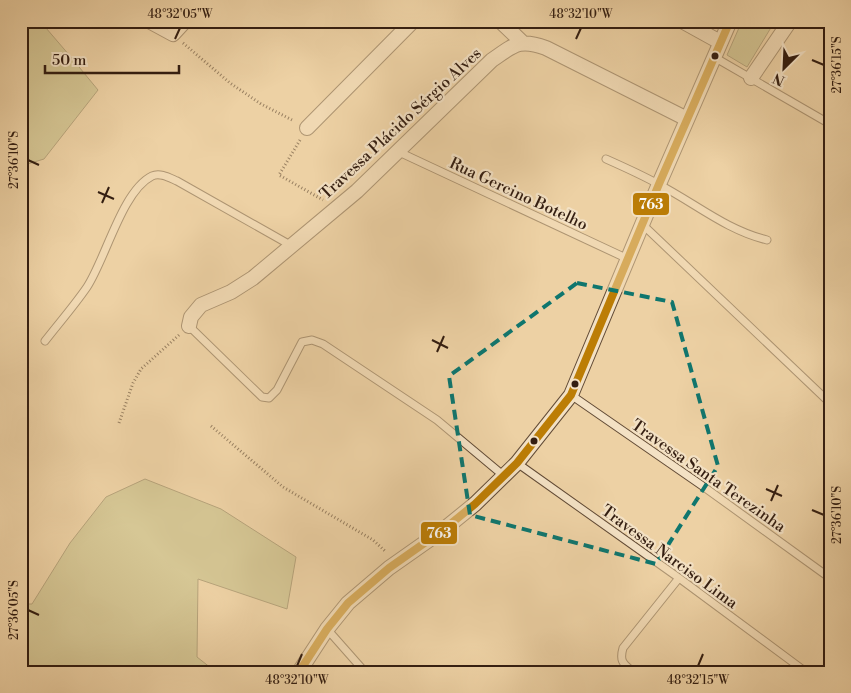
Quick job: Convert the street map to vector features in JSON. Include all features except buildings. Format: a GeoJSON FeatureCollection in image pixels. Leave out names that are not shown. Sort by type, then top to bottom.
{"type":"FeatureCollection","features":[{"type":"Feature","properties":{"kind":"street"},"geometry":{"type":"LineString","coordinates":[[148,21],[173,34],[186,21]]}},
{"type":"Feature","properties":{"kind":"street"},"geometry":{"type":"LineString","coordinates":[[307,128],[413,21]]}},
{"type":"Feature","properties":{"kind":"street"},"geometry":{"type":"LineString","coordinates":[[500,21],[522,42],[546,48],[686,119]]}},
{"type":"Feature","properties":{"kind":"street"},"geometry":{"type":"LineString","coordinates":[[682,21],[720,42]]}},
{"type":"Feature","properties":{"kind":"street"},"geometry":{"type":"LineString","coordinates":[[299,672],[327,629],[362,590],[396,562],[443,530],[475,504],[517,463],[571,395],[658,184],[730,21]]}},
{"type":"Feature","properties":{"kind":"street"},"geometry":{"type":"LineString","coordinates":[[751,78],[790,21]]}},
{"type":"Feature","properties":{"kind":"street","name":"Travessa Plácido Sérgio Alves"},"geometry":{"type":"LineString","coordinates":[[189,326],[190,317],[201,305],[231,292],[292,246],[399,152],[462,86],[492,60],[522,42]]}},
{"type":"Feature","properties":{"kind":"lane"},"geometry":{"type":"LineString","coordinates":[[714,57],[830,124]]}},
{"type":"Feature","properties":{"kind":"lane","name":"Rua Gercino Botelho"},"geometry":{"type":"LineString","coordinates":[[399,152],[628,259]]}},
{"type":"Feature","properties":{"kind":"lane"},"geometry":{"type":"LineString","coordinates":[[606,159],[658,184],[719,222],[767,240]]}},
{"type":"Feature","properties":{"kind":"lane"},"geometry":{"type":"LineString","coordinates":[[45,341],[87,287],[98,268],[130,199],[140,186],[153,175],[164,175],[178,181],[292,246]]}},
{"type":"Feature","properties":{"kind":"lane"},"geometry":{"type":"LineString","coordinates":[[642,224],[830,403]]}},
{"type":"Feature","properties":{"kind":"lane"},"geometry":{"type":"LineString","coordinates":[[189,326],[262,397],[269,398],[277,390],[302,342],[312,340],[323,344],[437,420],[504,476]]}},
{"type":"Feature","properties":{"kind":"lane","name":"Travessa Santa Terezinha"},"geometry":{"type":"LineString","coordinates":[[571,395],[704,487],[830,578]]}},
{"type":"Feature","properties":{"kind":"lane","name":"Travessa Narciso Lima"},"geometry":{"type":"LineString","coordinates":[[517,463],[679,578],[806,672]]}},
{"type":"Feature","properties":{"kind":"lane"},"geometry":{"type":"LineString","coordinates":[[634,672],[623,663],[621,656],[623,648],[679,578]]}},
{"type":"Feature","properties":{"kind":"lane"},"geometry":{"type":"LineString","coordinates":[[327,629],[365,672]]}},
{"type":"Feature","properties":{"kind":"path"},"geometry":{"type":"LineString","coordinates":[[173,34],[230,83],[261,104],[307,128],[279,175],[336,208]]}},
{"type":"Feature","properties":{"kind":"path"},"geometry":{"type":"LineString","coordinates":[[119,423],[132,384],[141,369],[189,326]]}},
{"type":"Feature","properties":{"kind":"path"},"geometry":{"type":"LineString","coordinates":[[211,426],[283,487],[373,540],[396,562]]}},
{"type":"Feature","properties":{"kind":"highlighted area"},"geometry":{"type":"Polygon","coordinates":[[[577,283],[672,302],[718,466],[656,564],[470,515],[449,376],[577,283]]]}},
{"type":"Feature","properties":{"kind":"green space"},"geometry":{"type":"Polygon","coordinates":[[[21,21],[40,21],[98,90],[44,159],[21,166],[21,132],[25,130],[21,122],[21,21]]]}},
{"type":"Feature","properties":{"kind":"green space"},"geometry":{"type":"Polygon","coordinates":[[[742,21],[775,21],[747,67],[727,55],[742,21]]]}},
{"type":"Feature","properties":{"kind":"green space"},"geometry":{"type":"Polygon","coordinates":[[[145,479],[221,509],[296,557],[287,609],[198,579],[197,657],[216,672],[21,672],[21,604],[32,604],[70,543],[106,497],[145,479]]]}},
{"type":"Feature","properties":{"kind":"transit line","name":"763"},"geometry":{"type":"LineString","coordinates":[[299,672],[327,629],[348,603],[389,568],[443,530],[475,504],[517,463],[571,395],[659,184],[730,21]]}}]}
